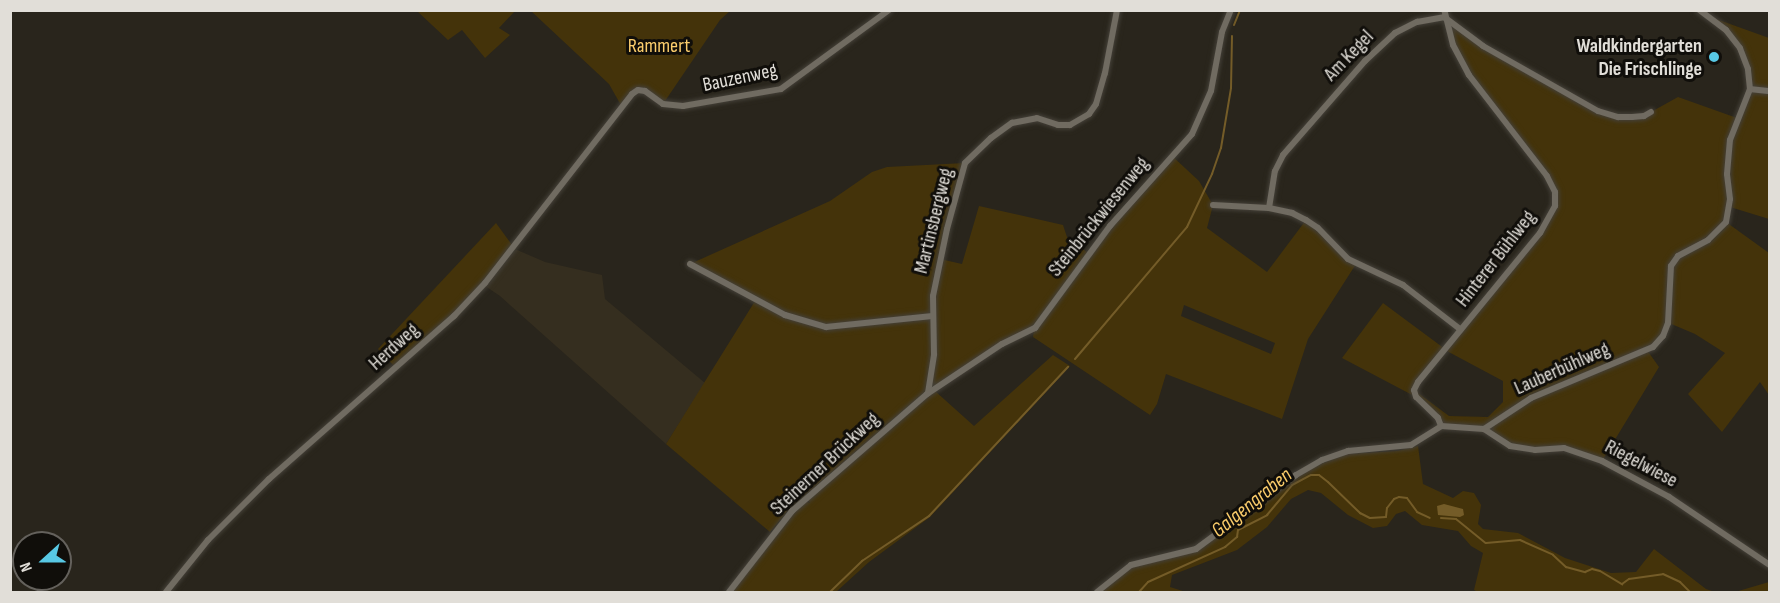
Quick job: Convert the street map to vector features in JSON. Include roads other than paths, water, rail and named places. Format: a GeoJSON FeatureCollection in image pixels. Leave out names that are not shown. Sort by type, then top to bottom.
{"type":"FeatureCollection","features":[{"type":"Feature","properties":{"kind":"street","name":"Bauzenweg"},"geometry":{"type":"LineString","coordinates":[[622,107],[638,90],[645,91],[663,105],[682,106],[781,89],[889,10]]}},
{"type":"Feature","properties":{"kind":"street","name":"Martinsbergweg"},"geometry":{"type":"LineString","coordinates":[[927,393],[934,354],[932,315],[940,259],[965,163],[1012,123],[1037,118],[1058,125],[1070,125],[1089,114],[1096,104],[1105,74],[1117,10]]}},
{"type":"Feature","properties":{"kind":"street","name":"Steinbrückwiesenweg"},"geometry":{"type":"LineString","coordinates":[[927,393],[1002,344],[1035,328],[1110,226],[1192,134],[1210,91],[1222,33],[1231,10]]}},
{"type":"Feature","properties":{"kind":"street"},"geometry":{"type":"LineString","coordinates":[[1699,10],[1726,30],[1740,48],[1748,69],[1750,88],[1770,91]]}},
{"type":"Feature","properties":{"kind":"street"},"geometry":{"type":"LineString","coordinates":[[1444,14],[1483,46],[1598,111],[1618,117],[1644,116],[1651,112]]}},
{"type":"Feature","properties":{"kind":"street","name":"Am Kegel"},"geometry":{"type":"LineString","coordinates":[[1269,208],[1275,171],[1283,155],[1332,97],[1395,33],[1417,22],[1444,14]]}},
{"type":"Feature","properties":{"kind":"street","name":"Hinterer Bühlweg"},"geometry":{"type":"LineString","coordinates":[[1441,426],[1438,418],[1416,397],[1414,390],[1540,233],[1556,206],[1555,192],[1547,176],[1469,75],[1453,45],[1444,14]]}},
{"type":"Feature","properties":{"kind":"street","name":"Lauberbühlweg"},"geometry":{"type":"LineString","coordinates":[[1484,429],[1531,398],[1635,356],[1653,347],[1663,336],[1668,323],[1671,266],[1678,256],[1708,240],[1726,222],[1730,199],[1727,174],[1730,140],[1750,88]]}},
{"type":"Feature","properties":{"kind":"street","name":"Herdweg"},"geometry":{"type":"LineString","coordinates":[[166,592],[208,540],[269,479],[454,315],[486,283],[622,107]]}},
{"type":"Feature","properties":{"kind":"street"},"geometry":{"type":"LineString","coordinates":[[1213,205],[1269,208],[1292,213],[1306,220],[1318,228],[1348,259],[1403,285],[1461,330]]}},
{"type":"Feature","properties":{"kind":"street"},"geometry":{"type":"LineString","coordinates":[[690,264],[748,297],[807,323],[826,327],[932,315]]}},
{"type":"Feature","properties":{"kind":"street","name":"Steinerner Brückweg"},"geometry":{"type":"LineString","coordinates":[[729,592],[792,511],[927,393]]}},
{"type":"Feature","properties":{"kind":"street"},"geometry":{"type":"LineString","coordinates":[[1097,592],[1131,565],[1196,549],[1296,475],[1322,460],[1348,451],[1411,445],[1441,426],[1484,429]]}},
{"type":"Feature","properties":{"kind":"street","name":"Riegelwiese"},"geometry":{"type":"LineString","coordinates":[[1484,429],[1510,446],[1535,450],[1564,448],[1602,461],[1678,502],[1770,565]]}},
{"type":"Feature","properties":{"kind":"waterway"},"geometry":{"type":"LineString","coordinates":[[1234,25],[1240,10]]}},
{"type":"Feature","properties":{"kind":"waterway"},"geometry":{"type":"LineString","coordinates":[[1075,359],[1187,227],[1212,174],[1221,148],[1231,88],[1232,36]]}},
{"type":"Feature","properties":{"kind":"waterway"},"geometry":{"type":"LineString","coordinates":[[830,592],[862,561],[929,516],[1068,367]]}},
{"type":"Feature","properties":{"kind":"waterway","name":"Galgengraben"},"geometry":{"type":"LineString","coordinates":[[1139,592],[1148,582],[1225,547],[1237,537],[1238,530],[1267,515],[1292,485],[1311,475],[1319,475],[1360,513],[1370,518],[1386,517],[1387,508],[1394,499],[1399,497],[1407,498],[1417,512],[1430,518]]}},
{"type":"Feature","properties":{"kind":"waterway","name":"Galgengraben"},"geometry":{"type":"LineString","coordinates":[[1441,518],[1456,519],[1486,543],[1520,540],[1553,555],[1566,567],[1585,572],[1592,569],[1600,571],[1622,584],[1629,579],[1663,574],[1680,582],[1690,592]]}},
{"type":"Feature","properties":{"kind":"place","name":"Waldkindergarten Die Frischlinge"},"geometry":{"type":"Point","coordinates":[1714,57]}},
{"type":"Feature","properties":{"kind":"park label","name":"Rammert"},"geometry":{"type":"Point","coordinates":[659,46]}}]}
